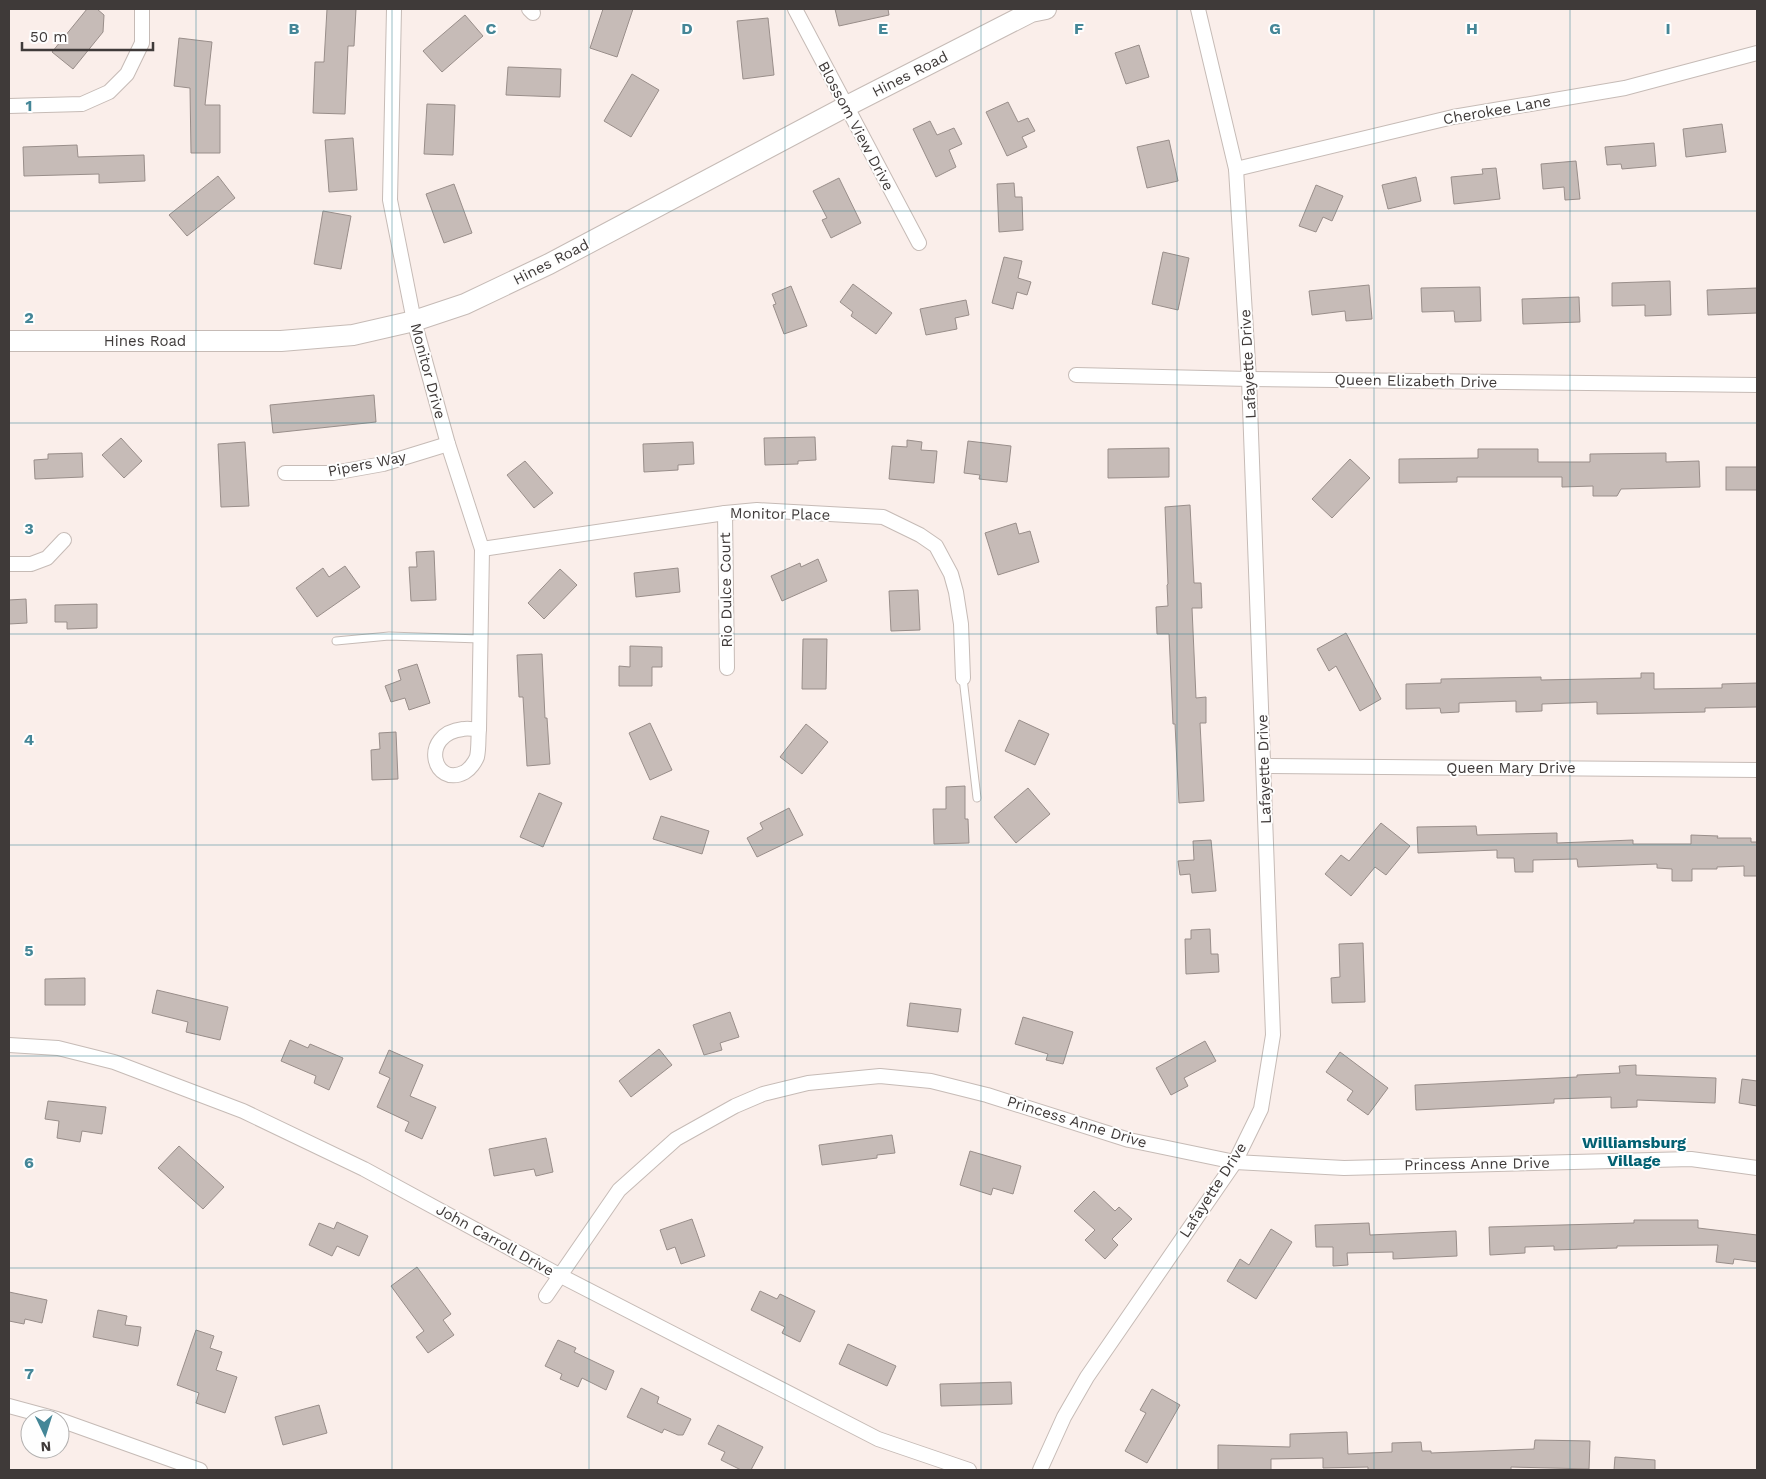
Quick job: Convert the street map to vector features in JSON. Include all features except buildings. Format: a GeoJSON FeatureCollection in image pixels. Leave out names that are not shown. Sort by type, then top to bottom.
{"type":"FeatureCollection","features":[{"type":"Feature","properties":{"kind":"street"},"geometry":{"type":"LineString","coordinates":[[9,106],[82,104],[109,92],[127,74],[142,43],[142,9]]}},
{"type":"Feature","properties":{"kind":"street","name":"Monitor Drive"},"geometry":{"type":"LineString","coordinates":[[394,9],[390,200],[414,321],[448,444],[482,549],[479,730]]}},
{"type":"Feature","properties":{"kind":"street","name":"Blossom View Drive"},"geometry":{"type":"LineString","coordinates":[[795,9],[919,243]]}},
{"type":"Feature","properties":{"kind":"street","name":"Hines Road"},"geometry":{"type":"LineString","coordinates":[[9,341],[280,341],[353,335],[414,321],[465,304],[549,264],[845,106],[1031,12],[1046,9]]}},
{"type":"Feature","properties":{"kind":"street","name":"Lafayette Drive"},"geometry":{"type":"LineString","coordinates":[[1040,1470],[1064,1417],[1087,1377],[1235,1162],[1260,1109],[1273,1035],[1249,379],[1236,169],[1198,9]]}},
{"type":"Feature","properties":{"kind":"street","name":"Cherokee Lane"},"geometry":{"type":"LineString","coordinates":[[1236,169],[1453,118],[1624,88],[1757,53]]}},
{"type":"Feature","properties":{"kind":"street","name":"Queen Elizabeth Drive"},"geometry":{"type":"LineString","coordinates":[[1076,374],[1249,379],[1757,385]]}},
{"type":"Feature","properties":{"kind":"street","name":"Pipers Way"},"geometry":{"type":"LineString","coordinates":[[285,473],[333,473],[383,464],[448,444]]}},
{"type":"Feature","properties":{"kind":"street","name":"Monitor Place"},"geometry":{"type":"LineString","coordinates":[[482,549],[724,513],[757,510],[883,517],[920,535],[936,546],[951,574],[961,624],[963,678]]}},
{"type":"Feature","properties":{"kind":"street","name":"Rio Dulce Court"},"geometry":{"type":"LineString","coordinates":[[724,513],[727,668]]}},
{"type":"Feature","properties":{"kind":"street"},"geometry":{"type":"LineString","coordinates":[[9,564],[31,564],[47,558],[64,540]]}},
{"type":"Feature","properties":{"kind":"street","name":"Queen Mary Drive"},"geometry":{"type":"LineString","coordinates":[[1264,766],[1757,770]]}},
{"type":"Feature","properties":{"kind":"street","name":"John Carroll Drive"},"geometry":{"type":"LineString","coordinates":[[9,1045],[58,1048],[114,1062],[242,1111],[364,1169],[559,1275],[878,1439],[969,1470]]}},
{"type":"Feature","properties":{"kind":"street","name":"Princess Anne Drive"},"geometry":{"type":"LineString","coordinates":[[546,1296],[619,1190],[676,1139],[735,1106],[763,1094],[808,1083],[880,1076],[931,1081],[987,1095],[1129,1140],[1235,1162],[1344,1168],[1691,1159],[1757,1168]]}},
{"type":"Feature","properties":{"kind":"street"},"geometry":{"type":"LineString","coordinates":[[70,1423],[200,1470]]}},
{"type":"Feature","properties":{"kind":"lane"},"geometry":{"type":"LineString","coordinates":[[336,640],[389,636],[480,639]]}},
{"type":"Feature","properties":{"kind":"lane"},"geometry":{"type":"LineString","coordinates":[[963,678],[977,798]]}},
{"type":"Feature","properties":{"kind":"district","name":"Williamsburg Village"},"geometry":{"type":"Point","coordinates":[1634,1151]}}]}
